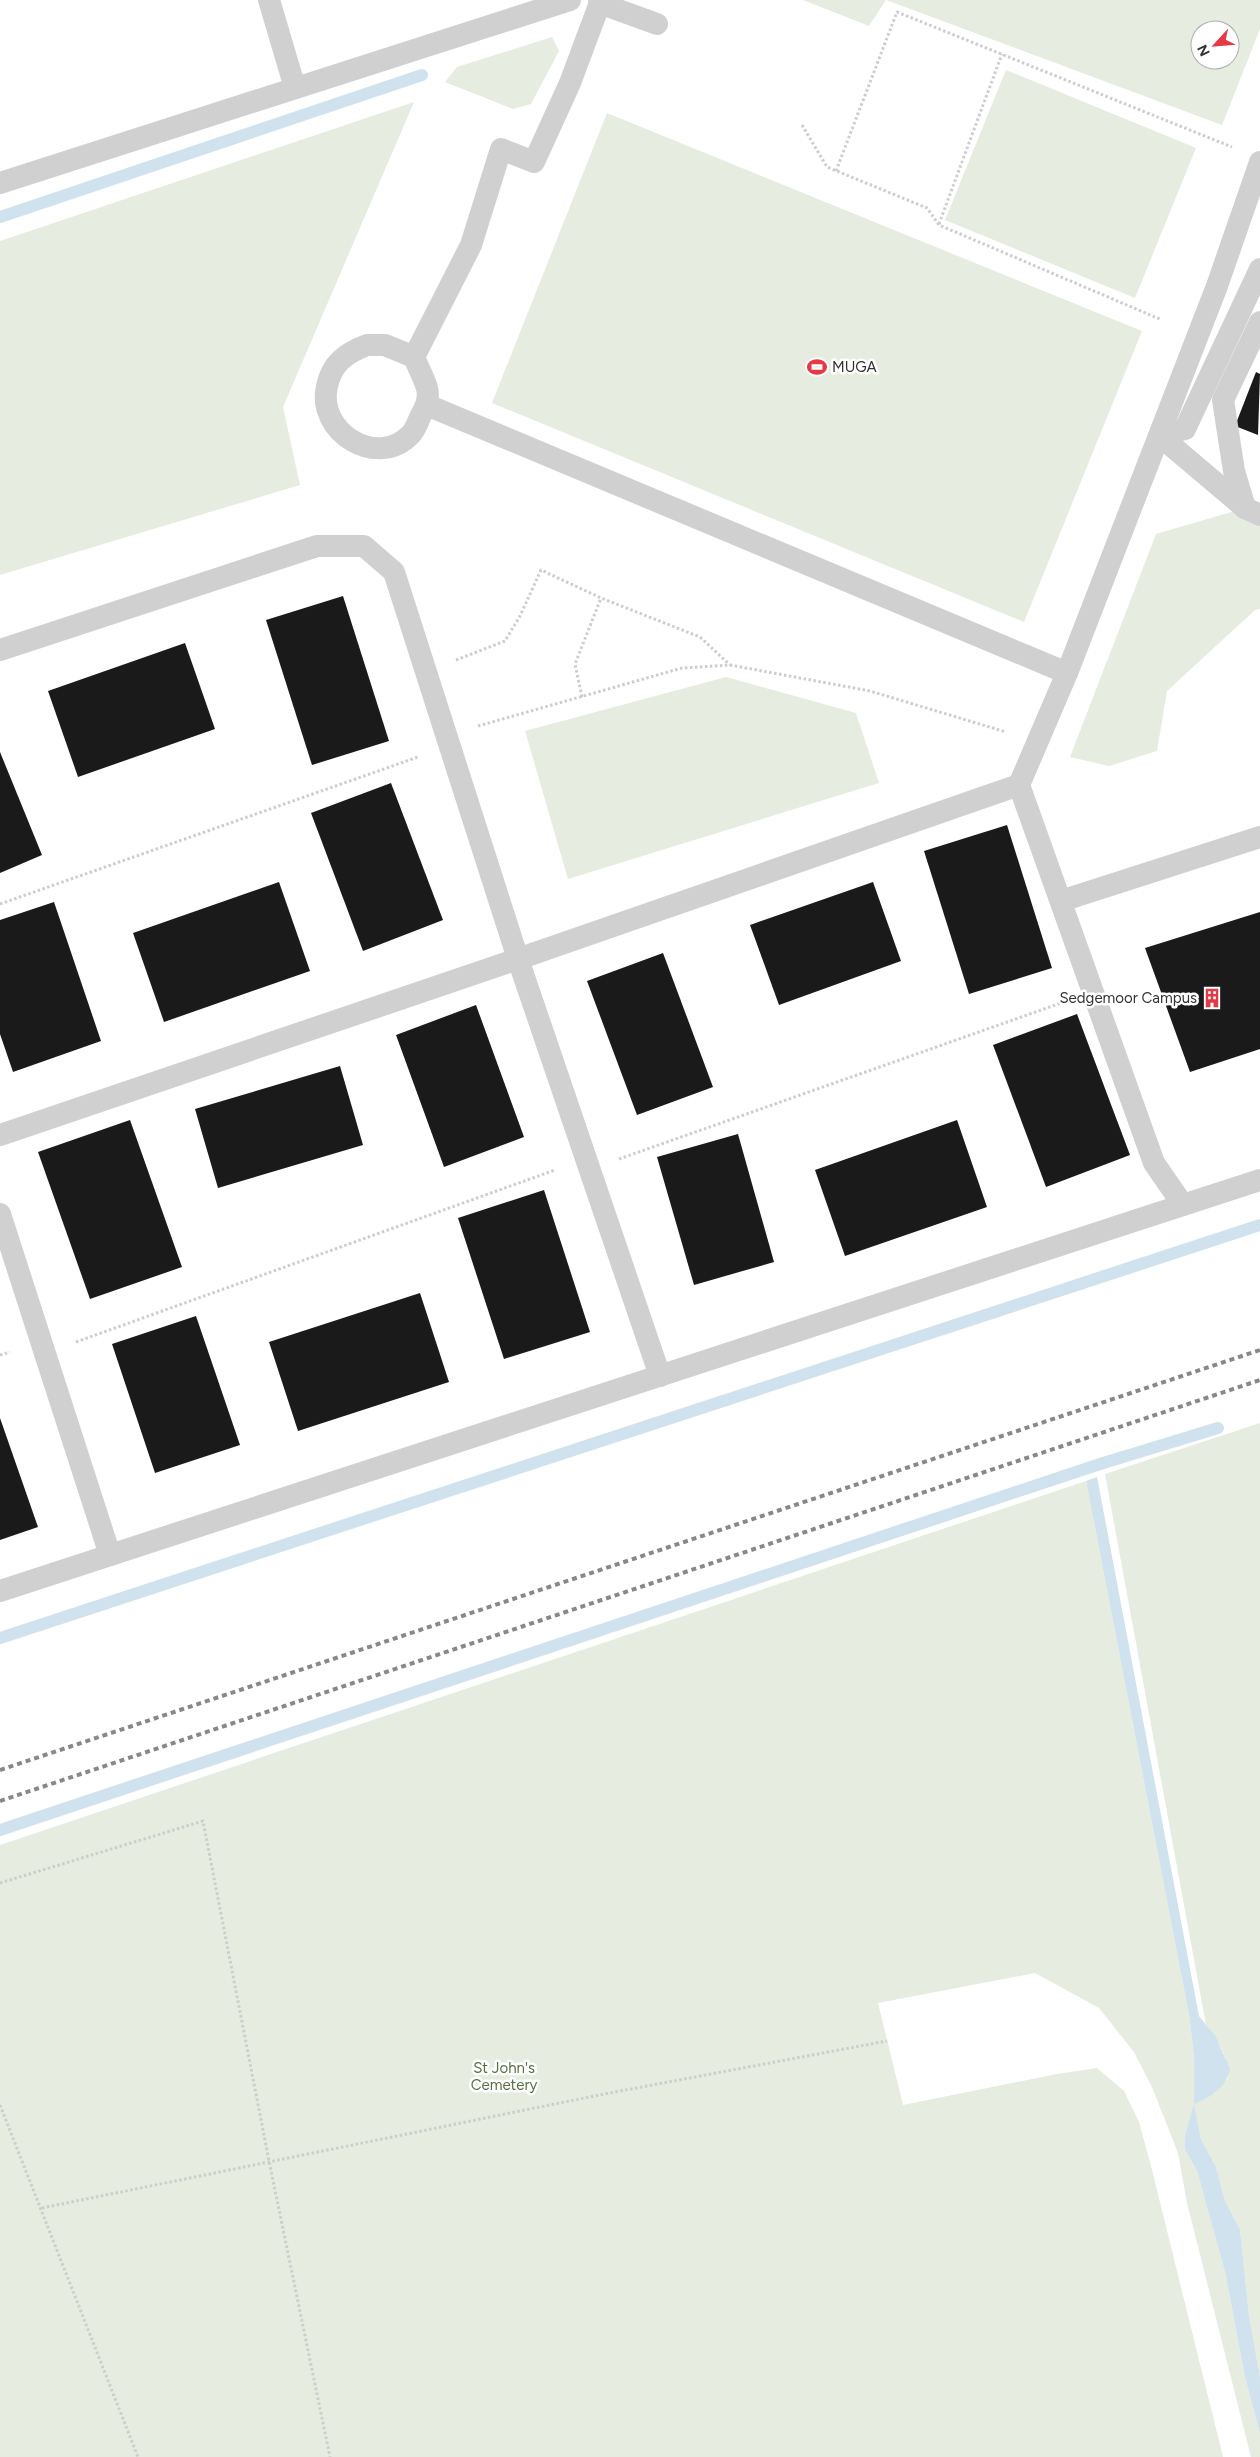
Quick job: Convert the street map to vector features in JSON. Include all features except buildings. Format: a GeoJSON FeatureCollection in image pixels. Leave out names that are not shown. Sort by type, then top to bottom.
{"type":"FeatureCollection","features":[{"type":"Feature","properties":{"kind":"lane"},"geometry":{"type":"LineString","coordinates":[[269,0],[296,88]]}},
{"type":"Feature","properties":{"kind":"lane"},"geometry":{"type":"LineString","coordinates":[[0,183],[570,0]]}},
{"type":"Feature","properties":{"kind":"lane"},"geometry":{"type":"LineString","coordinates":[[414,357],[471,245],[501,149],[534,162],[570,83],[600,2],[657,24]]}},
{"type":"Feature","properties":{"kind":"lane"},"geometry":{"type":"LineString","coordinates":[[1183,1205],[1154,1163],[1019,785],[1067,672],[1160,436],[1218,286],[1260,162]]}},
{"type":"Feature","properties":{"kind":"lane"},"geometry":{"type":"LineString","coordinates":[[1244,209],[1260,192]]}},
{"type":"Feature","properties":{"kind":"lane"},"geometry":{"type":"LineString","coordinates":[[1160,436],[1185,429],[1260,269]]}},
{"type":"Feature","properties":{"kind":"lane"},"geometry":{"type":"LineString","coordinates":[[1252,512],[1234,471],[1223,400],[1260,322]]}},
{"type":"Feature","properties":{"kind":"lane"},"geometry":{"type":"LineString","coordinates":[[367,345],[384,345],[414,357],[427,390],[427,406],[411,434],[396,444],[380,447],[363,445],[347,438],[334,426],[327,411],[325,393],[329,376],[338,362],[351,351],[367,345]]}},
{"type":"Feature","properties":{"kind":"lane"},"geometry":{"type":"LineString","coordinates":[[427,406],[1067,672]]}},
{"type":"Feature","properties":{"kind":"lane"},"geometry":{"type":"LineString","coordinates":[[1160,436],[1252,512]]}},
{"type":"Feature","properties":{"kind":"lane"},"geometry":{"type":"LineString","coordinates":[[0,650],[317,546],[364,546],[394,572],[518,959],[660,1376]]}},
{"type":"Feature","properties":{"kind":"lane"},"geometry":{"type":"LineString","coordinates":[[0,1135],[518,959],[1019,785]]}},
{"type":"Feature","properties":{"kind":"lane"},"geometry":{"type":"LineString","coordinates":[[1060,901],[1260,837]]}},
{"type":"Feature","properties":{"kind":"lane"},"geometry":{"type":"LineString","coordinates":[[0,1591],[1260,1180]]}},
{"type":"Feature","properties":{"kind":"lane"},"geometry":{"type":"LineString","coordinates":[[0,1214],[110,1555]]}},
{"type":"Feature","properties":{"kind":"path"},"geometry":{"type":"LineString","coordinates":[[836,171],[898,12],[1233,148]]}},
{"type":"Feature","properties":{"kind":"path"},"geometry":{"type":"LineString","coordinates":[[939,225],[1002,54]]}},
{"type":"Feature","properties":{"kind":"path"},"geometry":{"type":"LineString","coordinates":[[802,125],[827,167],[927,208],[939,225],[1162,320]]}},
{"type":"Feature","properties":{"kind":"path"},"geometry":{"type":"LineString","coordinates":[[425,671],[505,642],[520,616],[541,570],[601,598],[700,637],[730,665]]}},
{"type":"Feature","properties":{"kind":"path"},"geometry":{"type":"LineString","coordinates":[[582,696],[575,664],[601,598]]}},
{"type":"Feature","properties":{"kind":"path"},"geometry":{"type":"LineString","coordinates":[[0,904],[448,740],[582,696],[682,668],[730,665],[870,691],[1038,741]]}},
{"type":"Feature","properties":{"kind":"path"},"geometry":{"type":"LineString","coordinates":[[45,1354],[588,1164],[1093,992]]}},
{"type":"Feature","properties":{"kind":"path"},"geometry":{"type":"LineString","coordinates":[[0,1883],[203,1821],[269,2161],[330,2457]]}},
{"type":"Feature","properties":{"kind":"path"},"geometry":{"type":"LineString","coordinates":[[42,2208],[589,2097],[887,2041]]}},
{"type":"Feature","properties":{"kind":"path"},"geometry":{"type":"LineString","coordinates":[[0,2105],[42,2208],[138,2457]]}},
{"type":"Feature","properties":{"kind":"green space"},"geometry":{"type":"Polygon","coordinates":[[[803,0],[886,0],[869,26],[803,0]]]}},
{"type":"Feature","properties":{"kind":"green space"},"geometry":{"type":"Polygon","coordinates":[[[886,0],[1260,0],[1260,29],[1222,125],[886,0]]]}},
{"type":"Feature","properties":{"kind":"green space"},"geometry":{"type":"Polygon","coordinates":[[[552,37],[559,51],[531,104],[513,109],[445,82],[457,67],[552,37]]]}},
{"type":"Feature","properties":{"kind":"green space"},"geometry":{"type":"Polygon","coordinates":[[[1006,70],[1196,148],[1135,298],[945,220],[1006,70]]]}},
{"type":"Feature","properties":{"kind":"green space"},"geometry":{"type":"Polygon","coordinates":[[[414,102],[283,407],[300,485],[0,575],[0,241],[414,102]]]}},
{"type":"Feature","properties":{"kind":"green space","name":"MUGA"},"geometry":{"type":"Polygon","coordinates":[[[607,113],[1142,331],[1024,622],[492,403],[607,113]]]}},
{"type":"Feature","properties":{"kind":"green space"},"geometry":{"type":"Polygon","coordinates":[[[1245,508],[1260,515],[1260,609],[1255,610],[1167,691],[1157,751],[1109,766],[1070,757],[1156,534],[1245,508]]]}},
{"type":"Feature","properties":{"kind":"green space"},"geometry":{"type":"Polygon","coordinates":[[[726,677],[856,713],[879,783],[568,879],[525,731],[726,677]]]}},
{"type":"Feature","properties":{"kind":"green space","name":"St John's Cemetery"},"geometry":{"type":"Polygon","coordinates":[[[1260,1423],[1260,2377],[1249,2315],[1240,2231],[1225,2201],[1216,2167],[1201,2139],[1194,2105],[1185,2135],[1185,2150],[1197,2171],[1225,2272],[1245,2377],[1260,2434],[1260,2457],[1251,2457],[1187,2203],[1178,2153],[1152,2087],[1134,2052],[1099,2008],[1035,1973],[878,2003],[903,2105],[1057,2074],[1097,2068],[1124,2091],[1139,2122],[1151,2166],[1223,2457],[0,2457],[0,1845],[1086,1481],[1189,2015],[1194,2056],[1194,2103],[1215,2093],[1228,2078],[1227,2063],[1219,2044],[1206,2025],[1105,1474],[1260,1423]]]}},
{"type":"Feature","properties":{"kind":"water"},"geometry":{"type":"Polygon","coordinates":[[[1097,1477],[1199,2016],[1216,2037],[1230,2069],[1225,2082],[1217,2091],[1194,2104],[1194,2056],[1189,2015],[1086,1481],[1097,1477]]]}},
{"type":"Feature","properties":{"kind":"water"},"geometry":{"type":"Polygon","coordinates":[[[1194,2104],[1201,2139],[1216,2167],[1225,2201],[1240,2230],[1249,2315],[1260,2377],[1260,2434],[1245,2377],[1225,2272],[1197,2171],[1185,2150],[1185,2135],[1194,2104]]]}},
{"type":"Feature","properties":{"kind":"waterway"},"geometry":{"type":"LineString","coordinates":[[0,217],[422,75]]}},
{"type":"Feature","properties":{"kind":"waterway"},"geometry":{"type":"LineString","coordinates":[[0,1638],[1260,1225]]}},
{"type":"Feature","properties":{"kind":"waterway"},"geometry":{"type":"LineString","coordinates":[[0,1830],[1100,1464],[1218,1428]]}},
{"type":"Feature","properties":{"kind":"railway"},"geometry":{"type":"LineString","coordinates":[[0,1770],[1260,1350]]}},
{"type":"Feature","properties":{"kind":"railway"},"geometry":{"type":"LineString","coordinates":[[0,1801],[1260,1380]]}},
{"type":"Feature","properties":{"kind":"place","name":"MUGA"},"geometry":{"type":"Point","coordinates":[817,367]}},
{"type":"Feature","properties":{"kind":"place","name":"Sedgemoor Campus"},"geometry":{"type":"Point","coordinates":[1212,998]}}]}
